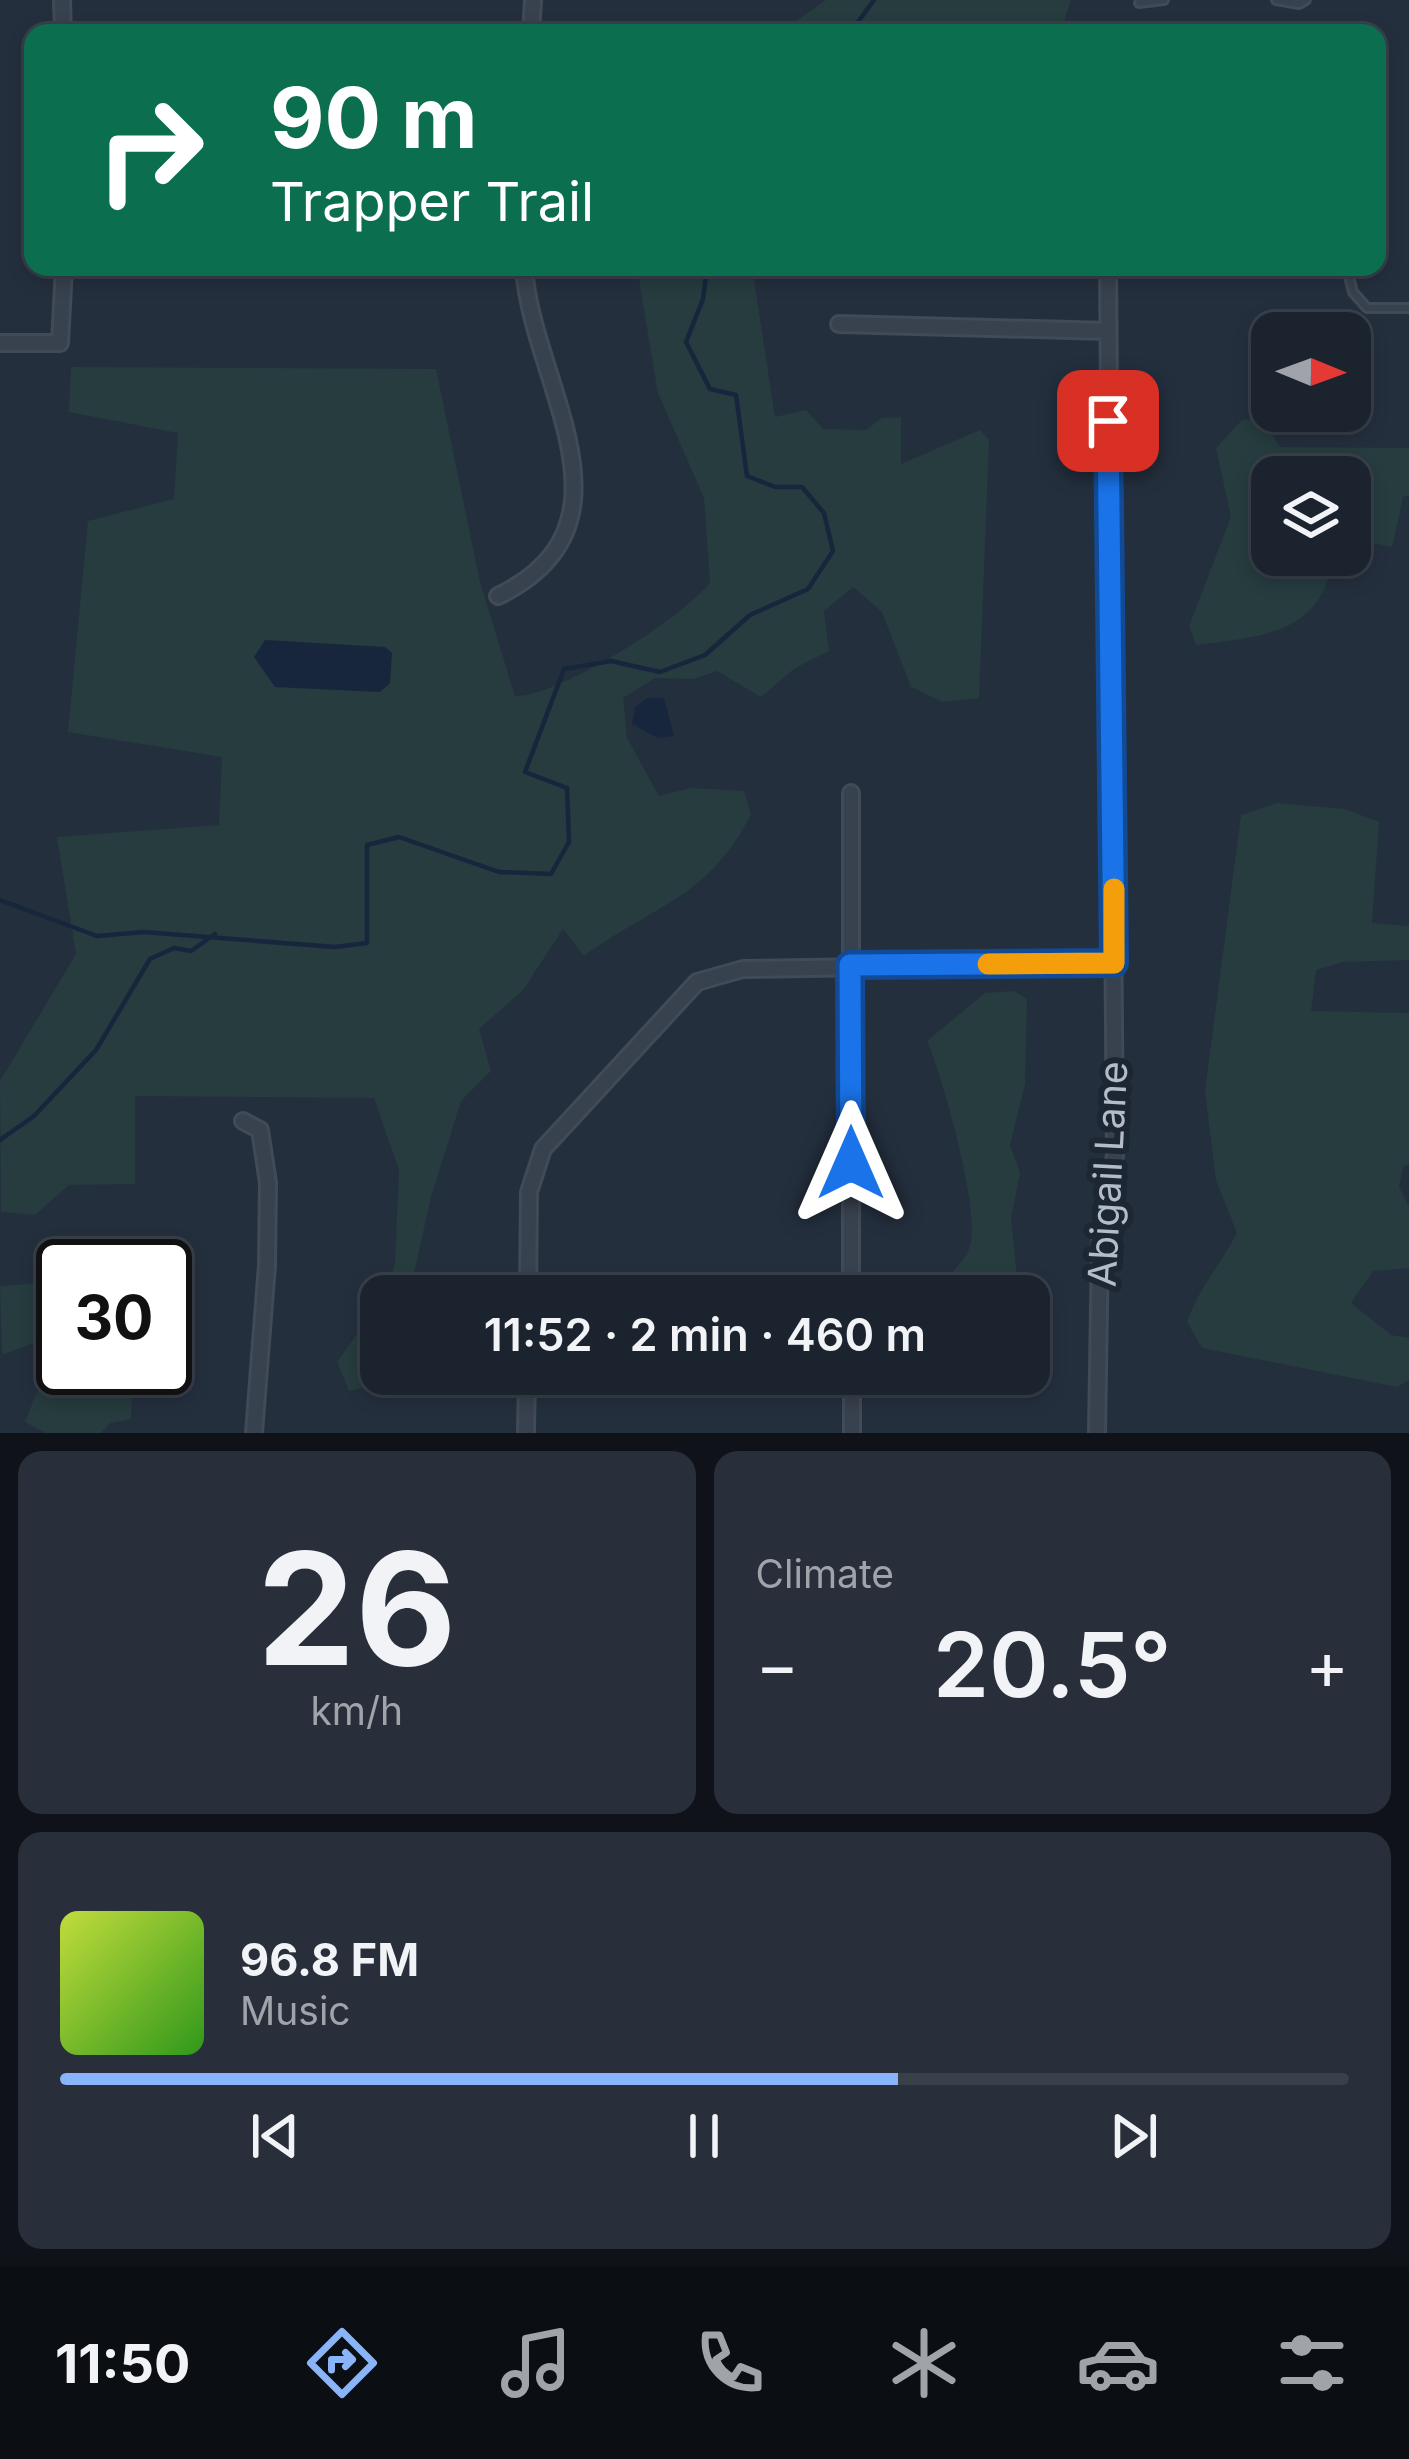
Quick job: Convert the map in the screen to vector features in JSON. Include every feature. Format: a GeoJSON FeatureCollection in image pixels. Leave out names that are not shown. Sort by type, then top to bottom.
{"type":"FeatureCollection","features":[{"type":"Feature","properties":{"kind":"street"},"geometry":{"type":"LineString","coordinates":[[0,343],[60,343],[64,276]]}},
{"type":"Feature","properties":{"kind":"street"},"geometry":{"type":"LineString","coordinates":[[498,596],[548,564],[575,503],[575,458],[544,363],[526,276]]}},
{"type":"Feature","properties":{"kind":"street","name":"Abigail Lane"},"geometry":{"type":"LineString","coordinates":[[1097,1433],[1100,1245],[1115,1155],[1108,276]]}},
{"type":"Feature","properties":{"kind":"street"},"geometry":{"type":"LineString","coordinates":[[838,324],[1108,331]]}},
{"type":"Feature","properties":{"kind":"street"},"geometry":{"type":"LineString","coordinates":[[850,793],[851,1275]]}},
{"type":"Feature","properties":{"kind":"street"},"geometry":{"type":"LineString","coordinates":[[528,1275],[529,1192],[544,1149],[697,982],[743,969],[1114,963]]}},
{"type":"Feature","properties":{"kind":"street"},"geometry":{"type":"LineString","coordinates":[[243,1121],[260,1130],[268,1183],[254,1433]]}},
{"type":"Feature","properties":{"kind":"street"},"geometry":{"type":"LineString","coordinates":[[526,1433],[527,1395]]}},
{"type":"Feature","properties":{"kind":"street"},"geometry":{"type":"LineString","coordinates":[[852,1395],[852,1433]]}},
{"type":"Feature","properties":{"kind":"lane"},"geometry":{"type":"LineString","coordinates":[[1139,3],[1164,0]]}},
{"type":"Feature","properties":{"kind":"lane"},"geometry":{"type":"LineString","coordinates":[[1276,0],[1299,4],[1306,0]]}},
{"type":"Feature","properties":{"kind":"lane"},"geometry":{"type":"LineString","coordinates":[[1349,276],[1353,292],[1367,308],[1409,308]]}},
{"type":"Feature","properties":{"kind":"green space"},"geometry":{"type":"Polygon","coordinates":[[[826,0],[1071,0],[1064,22],[1068,24],[792,24],[826,0]]]}},
{"type":"Feature","properties":{"kind":"green space"},"geometry":{"type":"Polygon","coordinates":[[[638,276],[753,276],[775,417],[806,410],[823,429],[866,430],[882,418],[901,417],[901,464],[980,430],[989,440],[979,698],[943,702],[911,687],[882,612],[853,587],[824,611],[829,651],[795,668],[761,697],[717,671],[693,679],[655,678],[623,698],[627,738],[659,796],[691,788],[744,791],[751,814],[735,842],[698,882],[584,956],[563,929],[523,990],[479,1029],[491,1071],[461,1101],[431,1197],[414,1275],[392,1275],[399,1170],[374,1098],[135,1096],[135,1184],[69,1185],[35,1215],[1,1212],[0,1081],[76,954],[57,837],[219,825],[222,757],[68,732],[88,521],[174,499],[178,433],[69,412],[71,367],[436,369],[480,582],[515,696],[588,670],[648,634],[696,597],[710,582],[704,498],[658,393],[638,276]]]}},
{"type":"Feature","properties":{"kind":"green space"},"geometry":{"type":"Polygon","coordinates":[[[1242,420],[1251,420],[1251,432],[1270,432],[1280,447],[1409,448],[1409,495],[1403,497],[1392,547],[1371,543],[1371,456],[1251,456],[1251,576],[1328,576],[1327,581],[1317,602],[1286,627],[1196,645],[1189,626],[1231,517],[1216,448],[1242,420]]]}},
{"type":"Feature","properties":{"kind":"green space"},"geometry":{"type":"Polygon","coordinates":[[[1277,803],[1345,809],[1379,822],[1372,923],[1409,926],[1409,960],[1343,962],[1316,970],[1311,1011],[1409,1013],[1409,1164],[1403,1167],[1399,1187],[1409,1207],[1409,1268],[1373,1271],[1351,1303],[1391,1335],[1409,1338],[1409,1380],[1397,1387],[1202,1348],[1187,1322],[1237,1233],[1216,1180],[1205,1091],[1241,815],[1277,803]]]}},
{"type":"Feature","properties":{"kind":"green space"},"geometry":{"type":"Polygon","coordinates":[[[1014,991],[1027,999],[1025,1084],[1010,1145],[1020,1173],[1011,1218],[1017,1275],[951,1275],[969,1249],[970,1208],[951,1114],[927,1041],[985,993],[1014,991]]]}},
{"type":"Feature","properties":{"kind":"green space"},"geometry":{"type":"Polygon","coordinates":[[[36,1284],[36,1342],[2,1355],[0,1286],[36,1284]]]}},
{"type":"Feature","properties":{"kind":"green space"},"geometry":{"type":"Polygon","coordinates":[[[359,1331],[360,1388],[349,1391],[337,1362],[359,1331]]]}},
{"type":"Feature","properties":{"kind":"green space"},"geometry":{"type":"Polygon","coordinates":[[[36,1394],[132,1395],[131,1419],[110,1423],[101,1433],[46,1433],[25,1422],[36,1394]]]}},
{"type":"Feature","properties":{"kind":"water"},"geometry":{"type":"Polygon","coordinates":[[[265,640],[385,647],[392,653],[390,683],[380,692],[275,687],[254,657],[265,640]]]}},
{"type":"Feature","properties":{"kind":"water"},"geometry":{"type":"Polygon","coordinates":[[[648,698],[664,698],[674,736],[658,738],[632,724],[635,707],[648,698]]]}},
{"type":"Feature","properties":{"kind":"waterway"},"geometry":{"type":"LineString","coordinates":[[857,24],[874,0]]}},
{"type":"Feature","properties":{"kind":"waterway"},"geometry":{"type":"LineString","coordinates":[[0,900],[97,936],[144,932],[335,947],[367,943],[367,845],[399,837],[499,872],[551,874],[569,842],[567,788],[525,772],[564,669],[611,661],[660,672],[705,655],[750,615],[808,589],[833,551],[824,513],[802,487],[775,487],[747,476],[736,395],[710,389],[686,342],[703,299],[706,276]]}},
{"type":"Feature","properties":{"kind":"waterway"},"geometry":{"type":"LineString","coordinates":[[0,1140],[34,1116],[96,1050],[150,959],[174,948],[191,951],[215,934]]}},
{"type":"Feature","properties":{"kind":"slow traffic"},"geometry":{"type":"LineString","coordinates":[[988,964],[1114,963],[1114,889]]}},
{"type":"Feature","properties":{"kind":"route"},"geometry":{"type":"LineString","coordinates":[[851,1163],[850,965],[1114,963],[1108,421]]}}]}
